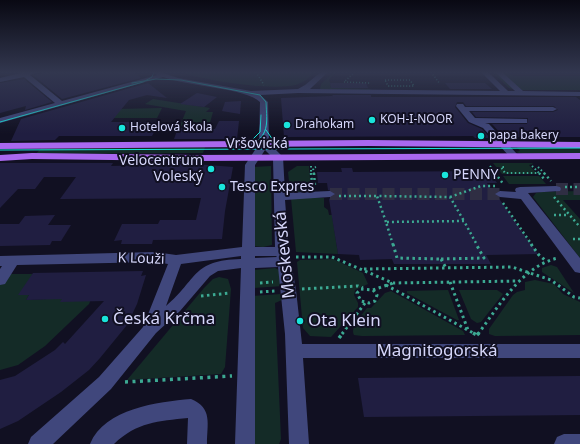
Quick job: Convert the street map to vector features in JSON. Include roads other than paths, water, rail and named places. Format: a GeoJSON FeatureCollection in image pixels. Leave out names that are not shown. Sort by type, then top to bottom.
{"type":"FeatureCollection","features":[{"type":"Feature","properties":{"kind":"main road","name":"Vršovická"},"geometry":{"type":"LineString","coordinates":[[0,146],[43,147],[501,142],[580,145]]}},
{"type":"Feature","properties":{"kind":"main road","name":"Vršovická"},"geometry":{"type":"LineString","coordinates":[[0,158],[32,156],[278,158],[580,156]]}},
{"type":"Feature","properties":{"kind":"street"},"geometry":{"type":"LineString","coordinates":[[50,93],[64,103]]}},
{"type":"Feature","properties":{"kind":"street"},"geometry":{"type":"LineString","coordinates":[[1,121],[64,103],[86,100],[111,93]]}},
{"type":"Feature","properties":{"kind":"street"},"geometry":{"type":"LineString","coordinates":[[251,93],[258,93]]}},
{"type":"Feature","properties":{"kind":"street"},"geometry":{"type":"LineString","coordinates":[[251,93],[259,97],[264,102],[264,144],[278,158]]}},
{"type":"Feature","properties":{"kind":"street"},"geometry":{"type":"LineString","coordinates":[[418,93],[580,94]]}},
{"type":"Feature","properties":{"kind":"street"},"geometry":{"type":"LineString","coordinates":[[514,156],[486,126],[472,120],[461,107],[553,109]]}},
{"type":"Feature","properties":{"kind":"street"},"geometry":{"type":"LineString","coordinates":[[0,132],[6,123],[21,115]]}},
{"type":"Feature","properties":{"kind":"street"},"geometry":{"type":"LineString","coordinates":[[472,120],[524,121]]}},
{"type":"Feature","properties":{"kind":"street","name":"Moskevská"},"geometry":{"type":"LineString","coordinates":[[245,444],[244,376],[249,258],[250,165],[253,158],[264,144]]}},
{"type":"Feature","properties":{"kind":"street","name":"Moskevská"},"geometry":{"type":"LineString","coordinates":[[278,158],[279,197],[289,290],[298,444]]}},
{"type":"Feature","properties":{"kind":"street"},"geometry":{"type":"LineString","coordinates":[[498,195],[552,189]]}},
{"type":"Feature","properties":{"kind":"street"},"geometry":{"type":"LineString","coordinates":[[522,193],[576,263]]}},
{"type":"Feature","properties":{"kind":"street"},"geometry":{"type":"LineString","coordinates":[[279,197],[334,195]]}},
{"type":"Feature","properties":{"kind":"street","name":"K Louži"},"geometry":{"type":"LineString","coordinates":[[7,261],[155,257],[176,260],[230,252],[249,258],[286,257]]}},
{"type":"Feature","properties":{"kind":"street"},"geometry":{"type":"LineString","coordinates":[[38,444],[105,382],[149,330],[175,307],[205,272],[215,267],[249,258]]}},
{"type":"Feature","properties":{"kind":"street"},"geometry":{"type":"LineString","coordinates":[[149,330],[176,260]]}},
{"type":"Feature","properties":{"kind":"street"},"geometry":{"type":"LineString","coordinates":[[0,280],[7,261]]}},
{"type":"Feature","properties":{"kind":"street","name":"Magnitogorská"},"geometry":{"type":"LineString","coordinates":[[293,351],[580,351]]}},
{"type":"Feature","properties":{"kind":"street"},"geometry":{"type":"LineString","coordinates":[[100,444],[117,427],[136,416],[191,408],[198,414],[197,444]]}},
{"type":"Feature","properties":{"kind":"street"},"geometry":{"type":"LineString","coordinates":[[564,444],[580,444]]}},
{"type":"Feature","properties":{"kind":"tunnel"},"geometry":{"type":"LineString","coordinates":[[556,189],[580,189]]}},
{"type":"Feature","properties":{"kind":"tunnel"},"geometry":{"type":"LineString","coordinates":[[330,194],[500,194]]}},
{"type":"Feature","properties":{"kind":"tram line"},"geometry":{"type":"LineString","coordinates":[[0,122],[105,93]]}},
{"type":"Feature","properties":{"kind":"tram line"},"geometry":{"type":"LineString","coordinates":[[248,93],[260,95],[266,102],[267,117],[264,134],[255,143],[248,147]]}},
{"type":"Feature","properties":{"kind":"tram line"},"geometry":{"type":"LineString","coordinates":[[251,141],[260,132],[261,115]]}},
{"type":"Feature","properties":{"kind":"tram line"},"geometry":{"type":"LineString","coordinates":[[266,130],[273,140],[289,146]]}},
{"type":"Feature","properties":{"kind":"tram line"},"geometry":{"type":"LineString","coordinates":[[0,150],[580,148]]}},
{"type":"Feature","properties":{"kind":"place","name":"KOH-I-NOOR"},"geometry":{"type":"Point","coordinates":[372,120]}},
{"type":"Feature","properties":{"kind":"place","name":"Drahokam"},"geometry":{"type":"Point","coordinates":[287,125]}},
{"type":"Feature","properties":{"kind":"place","name":"Hotelová škola"},"geometry":{"type":"Point","coordinates":[122,128]}},
{"type":"Feature","properties":{"kind":"place","name":"papa bakery"},"geometry":{"type":"Point","coordinates":[481,136]}},
{"type":"Feature","properties":{"kind":"place","name":"Velocentrum Voleský"},"geometry":{"type":"Point","coordinates":[211,169]}},
{"type":"Feature","properties":{"kind":"place","name":"PENNY"},"geometry":{"type":"Point","coordinates":[445,175]}},
{"type":"Feature","properties":{"kind":"place","name":"Tesco Expres"},"geometry":{"type":"Point","coordinates":[222,187]}},
{"type":"Feature","properties":{"kind":"place","name":"Česká Krčma"},"geometry":{"type":"Point","coordinates":[105,319]}},
{"type":"Feature","properties":{"kind":"place","name":"Ota Klein"},"geometry":{"type":"Point","coordinates":[300,321]}}]}
